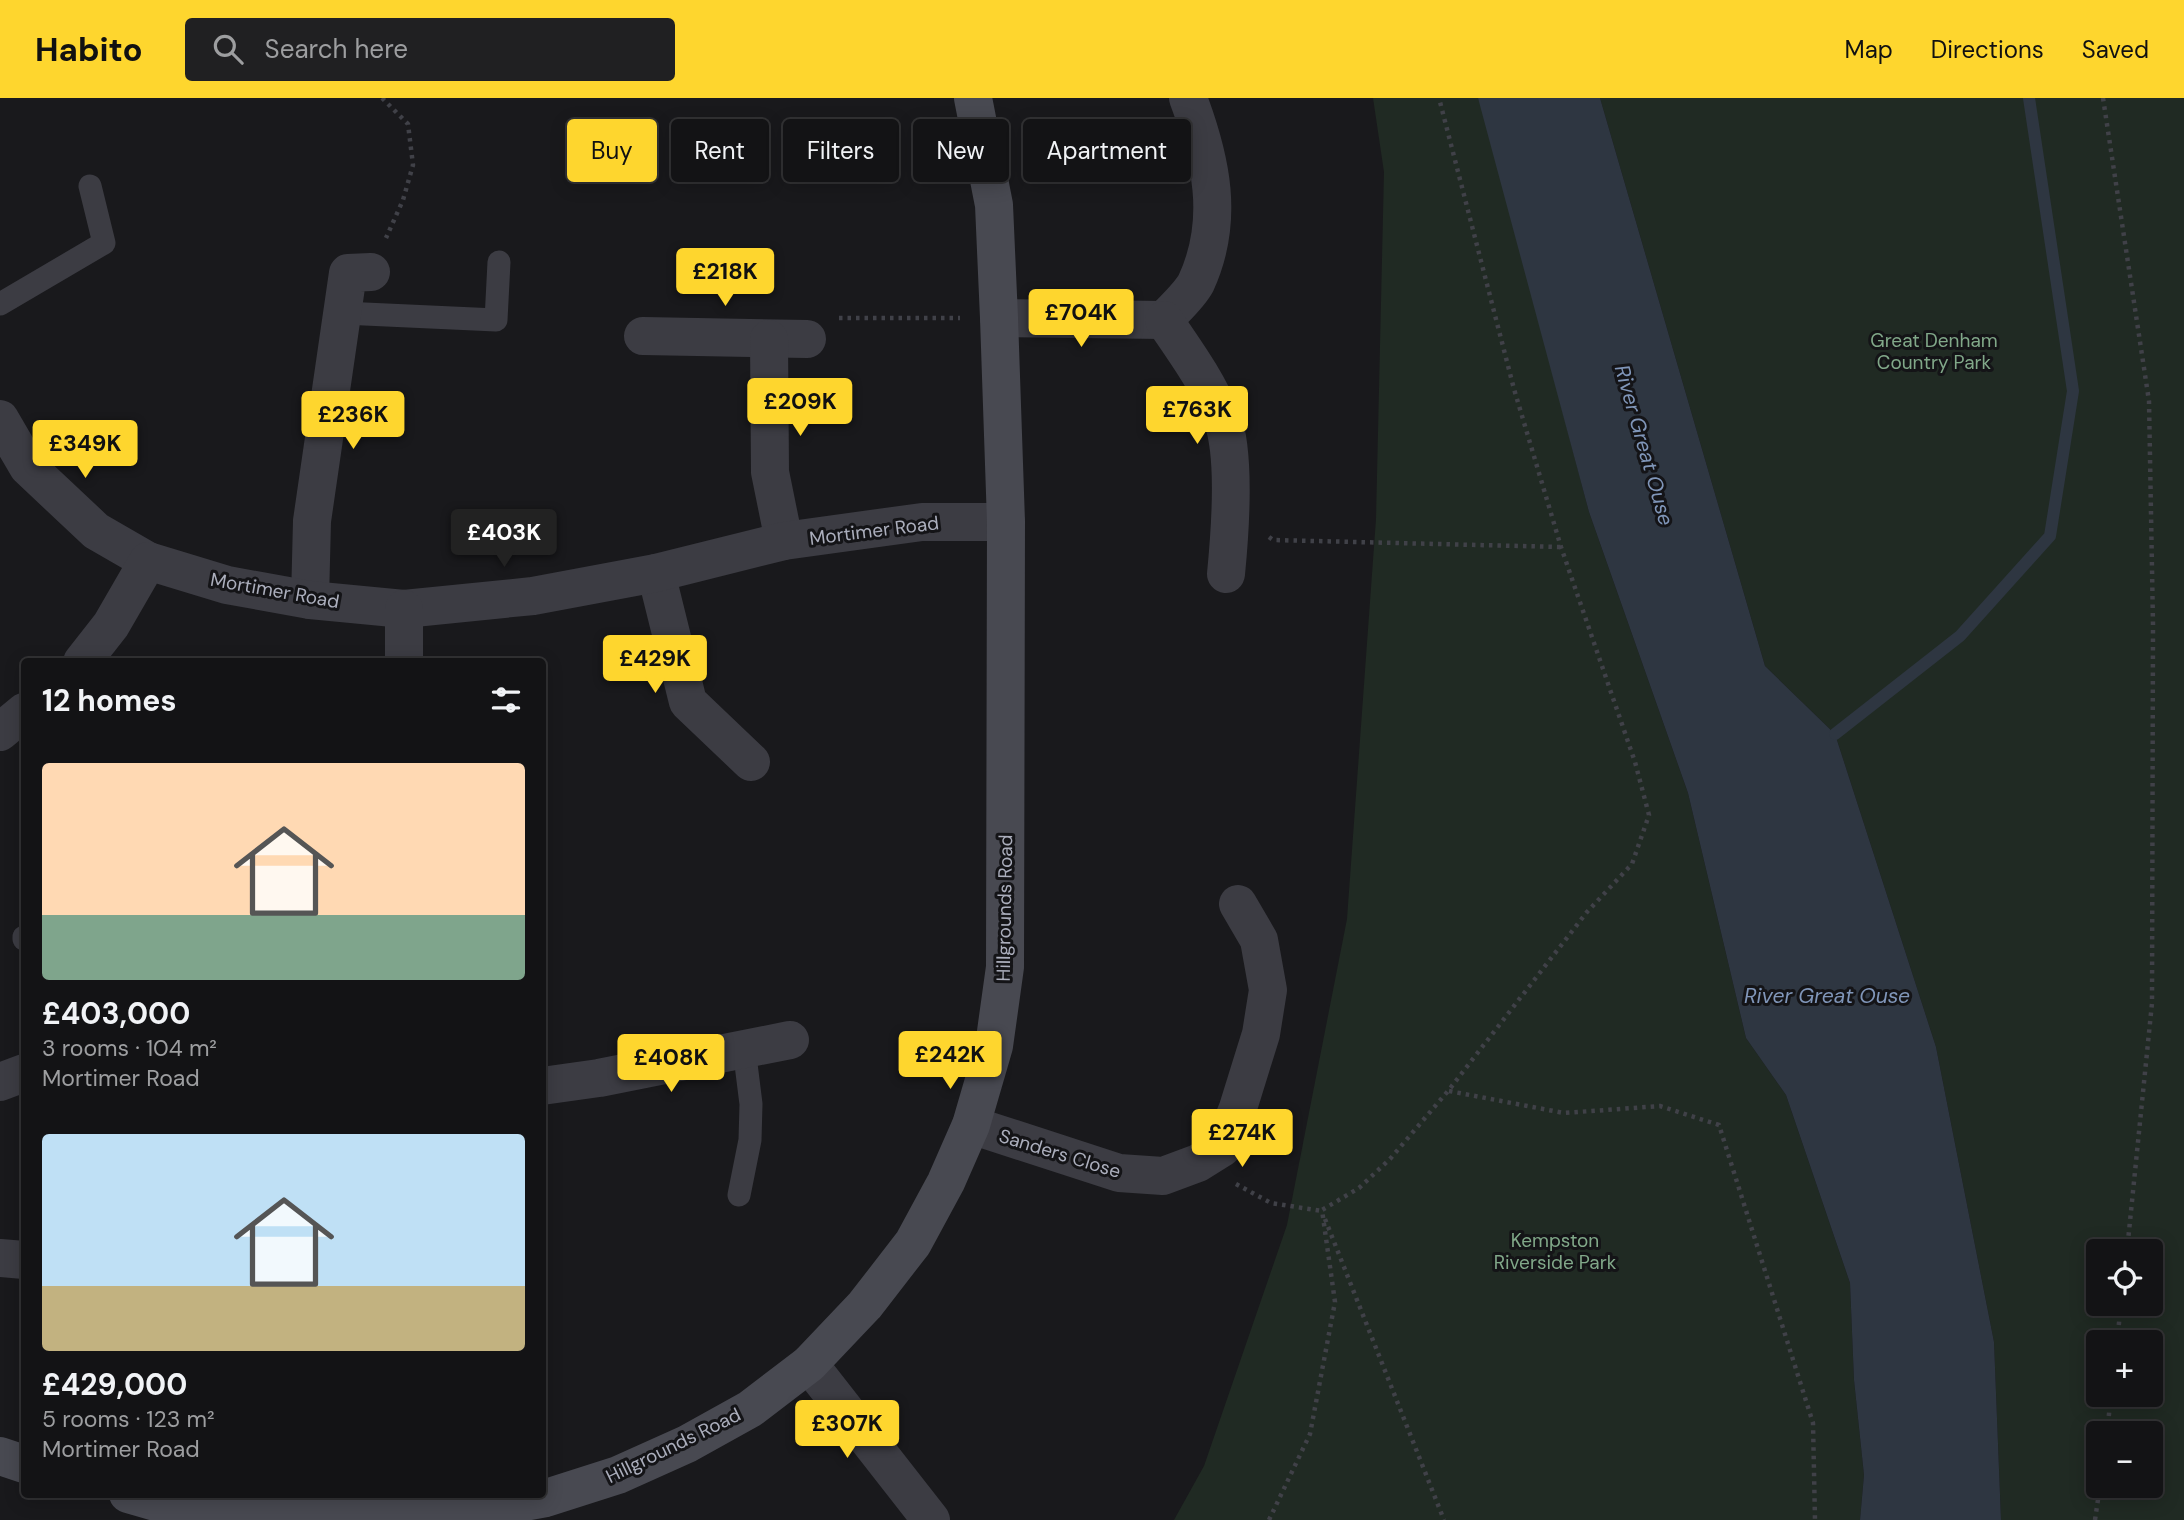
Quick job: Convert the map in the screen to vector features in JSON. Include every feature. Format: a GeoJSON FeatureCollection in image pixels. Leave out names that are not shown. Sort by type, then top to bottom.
{"type":"FeatureCollection","features":[{"type":"Feature","properties":{"kind":"street","name":"Hillgrounds Road"},"geometry":{"type":"LineString","coordinates":[[142,1498],[166,1505],[263,1517],[370,1519],[547,1509],[687,1444],[750,1409],[809,1364],[865,1305],[913,1243],[946,1182],[971,1125],[994,1046],[1005,967],[1006,522],[999,318],[994,205],[973,98]]}},
{"type":"Feature","properties":{"kind":"street"},"geometry":{"type":"LineString","coordinates":[[999,318],[1164,320],[1195,285],[1207,248],[1214,202],[1208,155],[1188,98]]}},
{"type":"Feature","properties":{"kind":"street"},"geometry":{"type":"LineString","coordinates":[[310,600],[312,521],[348,273],[370,272]]}},
{"type":"Feature","properties":{"kind":"street"},"geometry":{"type":"LineString","coordinates":[[1164,320],[1203,378],[1223,420],[1245,526],[1226,573]]}},
{"type":"Feature","properties":{"kind":"street"},"geometry":{"type":"LineString","coordinates":[[643,336],[807,339]]}},
{"type":"Feature","properties":{"kind":"street","name":"Mortimer Road"},"geometry":{"type":"LineString","coordinates":[[769,339],[770,472],[784,541]]}},
{"type":"Feature","properties":{"kind":"street","name":"Mortimer Road"},"geometry":{"type":"LineString","coordinates":[[0,419],[28,467],[96,531],[148,561],[227,585],[310,600],[404,609],[533,596],[656,572],[784,541],[922,522],[1006,522]]}},
{"type":"Feature","properties":{"kind":"street"},"geometry":{"type":"LineString","coordinates":[[85,658],[111,625],[148,561]]}},
{"type":"Feature","properties":{"kind":"street"},"geometry":{"type":"LineString","coordinates":[[656,572],[688,702],[751,762]]}},
{"type":"Feature","properties":{"kind":"street"},"geometry":{"type":"LineString","coordinates":[[404,609],[404,658]]}},
{"type":"Feature","properties":{"kind":"street"},"geometry":{"type":"LineString","coordinates":[[0,732],[21,714]]}},
{"type":"Feature","properties":{"kind":"street","name":"Sanders Close"},"geometry":{"type":"LineString","coordinates":[[971,1125],[1118,1173],[1163,1176],[1198,1163],[1222,1147],[1238,1108],[1261,1034],[1268,990],[1259,940],[1238,904]]}},
{"type":"Feature","properties":{"kind":"street"},"geometry":{"type":"LineString","coordinates":[[546,1085],[599,1078],[790,1040]]}},
{"type":"Feature","properties":{"kind":"street"},"geometry":{"type":"LineString","coordinates":[[0,1082],[21,1074]]}},
{"type":"Feature","properties":{"kind":"street"},"geometry":{"type":"LineString","coordinates":[[0,1258],[21,1260]]}},
{"type":"Feature","properties":{"kind":"street"},"geometry":{"type":"LineString","coordinates":[[809,1364],[929,1501]]}},
{"type":"Feature","properties":{"kind":"street"},"geometry":{"type":"LineString","coordinates":[[0,1456],[21,1463]]}},
{"type":"Feature","properties":{"kind":"lane"},"geometry":{"type":"LineString","coordinates":[[0,303],[104,243],[90,186]]}},
{"type":"Feature","properties":{"kind":"lane"},"geometry":{"type":"LineString","coordinates":[[343,313],[496,320],[499,262]]}},
{"type":"Feature","properties":{"kind":"lane"},"geometry":{"type":"LineString","coordinates":[[739,1195],[750,1140],[751,1104],[744,1048]]}},
{"type":"Feature","properties":{"kind":"path"},"geometry":{"type":"LineString","coordinates":[[370,272],[403,200],[413,165],[408,124],[382,98]]}},
{"type":"Feature","properties":{"kind":"path"},"geometry":{"type":"LineString","coordinates":[[1198,1163],[1270,1203],[1322,1209],[1359,1188],[1390,1159],[1448,1091],[1587,912],[1632,864],[1649,815],[1635,762],[1561,547],[1514,389],[1439,98]]}},
{"type":"Feature","properties":{"kind":"path"},"geometry":{"type":"LineString","coordinates":[[2103,98],[2149,401],[2152,1003],[2128,1239]]}},
{"type":"Feature","properties":{"kind":"path"},"geometry":{"type":"LineString","coordinates":[[807,339],[828,318],[999,318]]}},
{"type":"Feature","properties":{"kind":"path"},"geometry":{"type":"LineString","coordinates":[[1245,526],[1273,540],[1561,547]]}},
{"type":"Feature","properties":{"kind":"path"},"geometry":{"type":"LineString","coordinates":[[1448,1091],[1564,1113],[1660,1106],[1719,1125],[1813,1423],[1815,1520]]}},
{"type":"Feature","properties":{"kind":"path"},"geometry":{"type":"LineString","coordinates":[[1269,1520],[1310,1434],[1335,1302],[1322,1209]]}},
{"type":"Feature","properties":{"kind":"path"},"geometry":{"type":"LineString","coordinates":[[1322,1209],[1444,1520]]}},
{"type":"Feature","properties":{"kind":"path"},"geometry":{"type":"LineString","coordinates":[[2095,1520],[2098,1498]]}},
{"type":"Feature","properties":{"kind":"green space","name":"Kempston Riverside Park"},"geometry":{"type":"Polygon","coordinates":[[[1373,98],[1478,98],[1486,120],[1589,512],[1688,793],[1746,1038],[1786,1095],[1850,1283],[1854,1380],[1864,1475],[1860,1520],[1174,1520],[1204,1466],[1287,1225],[1347,919],[1376,519],[1384,172],[1373,98]]]}},
{"type":"Feature","properties":{"kind":"green space","name":"Great Denham Country Park"},"geometry":{"type":"Polygon","coordinates":[[[1600,98],[2184,98],[2184,1520],[2001,1520],[1994,1342],[1936,1047],[1835,734],[1765,666],[1600,98]]]}},
{"type":"Feature","properties":{"kind":"water","name":"River Great Ouse"},"geometry":{"type":"Polygon","coordinates":[[[1478,98],[1600,98],[1765,666],[1835,734],[1936,1047],[1994,1342],[2001,1520],[1860,1520],[1864,1475],[1854,1380],[1850,1283],[1786,1095],[1746,1038],[1688,793],[1589,512],[1478,98]]]}},
{"type":"Feature","properties":{"kind":"waterway"},"geometry":{"type":"LineString","coordinates":[[1835,734],[1960,636],[2050,536],[2073,391],[2029,98]]}}]}
